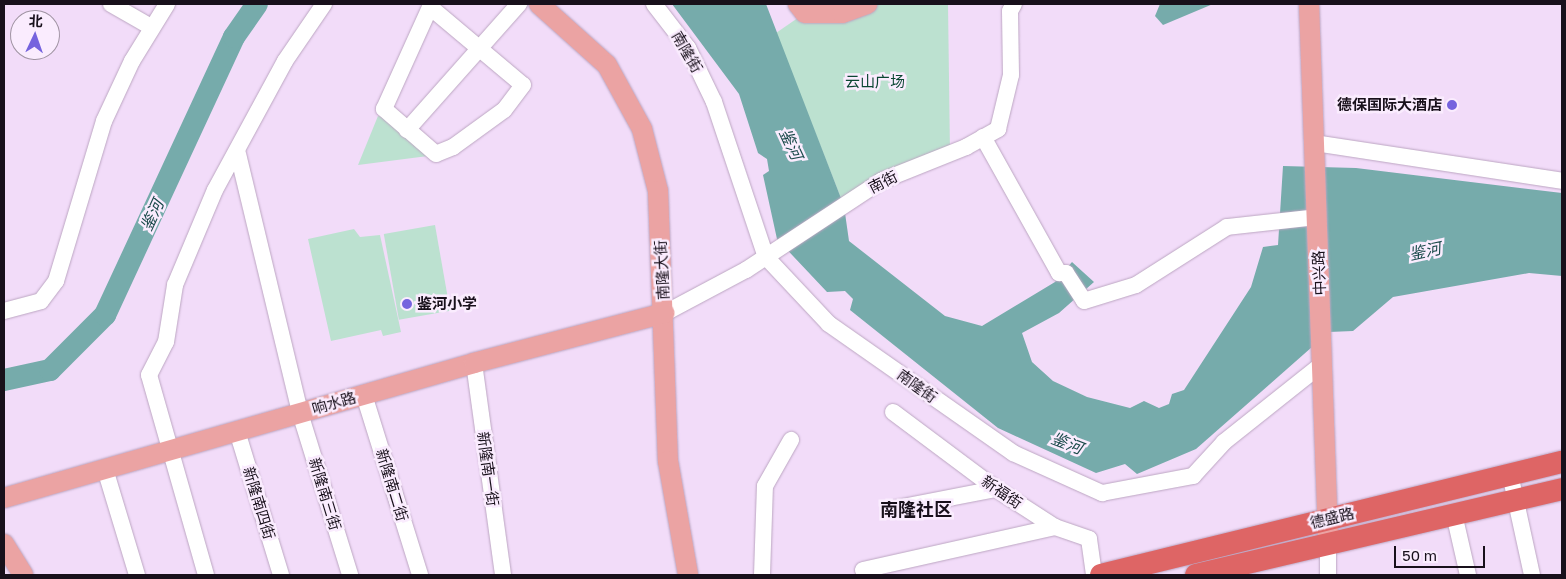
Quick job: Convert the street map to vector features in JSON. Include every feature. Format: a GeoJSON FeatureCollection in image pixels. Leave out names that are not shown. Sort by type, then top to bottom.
{"type":"FeatureCollection","features":[{"type":"Feature","properties":{"kind":"highway","name":"德盛路"},"geometry":{"type":"LineString","coordinates":[[1101,575],[1562,462]]}},
{"type":"Feature","properties":{"kind":"highway"},"geometry":{"type":"LineString","coordinates":[[1196,575],[1236,570],[1328,543],[1562,489]]}},
{"type":"Feature","properties":{"kind":"main road","name":"南隆大街"},"geometry":{"type":"LineString","coordinates":[[539,4],[607,65],[642,129],[658,191],[665,313],[668,461],[688,575]]}},
{"type":"Feature","properties":{"kind":"main road"},"geometry":{"type":"LineString","coordinates":[[798,4],[805,13],[842,13],[867,4]]}},
{"type":"Feature","properties":{"kind":"main road","name":"中兴路"},"geometry":{"type":"LineString","coordinates":[[1309,4],[1328,543]]}},
{"type":"Feature","properties":{"kind":"main road","name":"响水路"},"geometry":{"type":"LineString","coordinates":[[4,498],[474,363],[665,313]]}},
{"type":"Feature","properties":{"kind":"main road"},"geometry":{"type":"LineString","coordinates":[[4,544],[23,575]]}},
{"type":"Feature","properties":{"kind":"street"},"geometry":{"type":"LineString","coordinates":[[4,311],[40,301],[56,281],[96,141],[151,27],[167,4]]}},
{"type":"Feature","properties":{"kind":"street"},"geometry":{"type":"LineString","coordinates":[[206,575],[149,375],[166,342],[175,284],[215,190],[238,154],[285,61],[324,4]]}},
{"type":"Feature","properties":{"kind":"street"},"geometry":{"type":"LineString","coordinates":[[407,130],[519,4]]}},
{"type":"Feature","properties":{"kind":"street","name":"南隆街"},"geometry":{"type":"LineString","coordinates":[[654,4],[688,48],[714,102],[766,257],[829,324],[1013,453],[1102,493],[1192,476],[1224,442],[1322,364]]}},
{"type":"Feature","properties":{"kind":"street","name":"南街"},"geometry":{"type":"LineString","coordinates":[[665,313],[766,257],[864,192],[998,129],[1011,75],[1010,11],[1014,4]]}},
{"type":"Feature","properties":{"kind":"street"},"geometry":{"type":"LineString","coordinates":[[117,5],[151,27]]}},
{"type":"Feature","properties":{"kind":"street"},"geometry":{"type":"LineString","coordinates":[[430,7],[480,49],[523,85],[504,110],[453,147],[436,154],[384,109],[430,7]]}},
{"type":"Feature","properties":{"kind":"street"},"geometry":{"type":"LineString","coordinates":[[983,137],[1059,273],[1066,273],[1084,301],[1136,285],[1227,227],[1317,217]]}},
{"type":"Feature","properties":{"kind":"street"},"geometry":{"type":"LineString","coordinates":[[1315,151],[1562,178]]}},
{"type":"Feature","properties":{"kind":"street","name":"新隆南三街"},"geometry":{"type":"LineString","coordinates":[[238,154],[300,413],[350,575]]}},
{"type":"Feature","properties":{"kind":"street","name":"新隆南一街"},"geometry":{"type":"LineString","coordinates":[[474,363],[503,575]]}},
{"type":"Feature","properties":{"kind":"street","name":"新隆南二街"},"geometry":{"type":"LineString","coordinates":[[364,395],[420,575]]}},
{"type":"Feature","properties":{"kind":"street","name":"新福街"},"geometry":{"type":"LineString","coordinates":[[893,412],[996,489],[1055,527],[1089,539],[1094,575]]}},
{"type":"Feature","properties":{"kind":"street","name":"新隆南四街"},"geometry":{"type":"LineString","coordinates":[[237,431],[281,575]]}},
{"type":"Feature","properties":{"kind":"street"},"geometry":{"type":"LineString","coordinates":[[762,575],[765,486],[791,440]]}},
{"type":"Feature","properties":{"kind":"street"},"geometry":{"type":"LineString","coordinates":[[105,469],[137,575]]}},
{"type":"Feature","properties":{"kind":"street"},"geometry":{"type":"LineString","coordinates":[[1510,474],[1532,575]]}},
{"type":"Feature","properties":{"kind":"street"},"geometry":{"type":"LineString","coordinates":[[892,509],[996,489]]}},
{"type":"Feature","properties":{"kind":"street"},"geometry":{"type":"LineString","coordinates":[[1454,514],[1468,575]]}},
{"type":"Feature","properties":{"kind":"street"},"geometry":{"type":"LineString","coordinates":[[863,570],[1055,527]]}},
{"type":"Feature","properties":{"kind":"street"},"geometry":{"type":"LineString","coordinates":[[1230,542],[1236,570]]}},
{"type":"Feature","properties":{"kind":"street"},"geometry":{"type":"LineString","coordinates":[[1328,543],[1328,575]]}},
{"type":"Feature","properties":{"kind":"green space","name":"云山广场"},"geometry":{"type":"Polygon","coordinates":[[[867,4],[948,4],[950,154],[844,206],[776,33],[805,13],[867,4]]]}},
{"type":"Feature","properties":{"kind":"green space"},"geometry":{"type":"Polygon","coordinates":[[[378,116],[383,117],[428,156],[358,165],[378,116]]]}},
{"type":"Feature","properties":{"kind":"green space"},"geometry":{"type":"Polygon","coordinates":[[[435,225],[450,311],[399,320],[384,234],[435,225]]]}},
{"type":"Feature","properties":{"kind":"green space"},"geometry":{"type":"Polygon","coordinates":[[[354,229],[360,237],[380,235],[401,332],[383,336],[381,330],[331,341],[308,239],[354,229]]]}},
{"type":"Feature","properties":{"kind":"water"},"geometry":{"type":"Polygon","coordinates":[[[672,4],[766,4],[844,206],[849,241],[945,316],[982,326],[1055,282],[1072,262],[1094,282],[1059,313],[1022,333],[1032,362],[1053,381],[1087,397],[1130,408],[1144,401],[1159,408],[1169,404],[1172,394],[1184,390],[1251,287],[1263,247],[1278,245],[1283,166],[1356,168],[1562,193],[1562,276],[1529,273],[1393,297],[1353,331],[1329,332],[1196,449],[1137,474],[1125,464],[1096,473],[998,428],[850,310],[853,299],[845,291],[827,292],[777,239],[763,175],[769,171],[767,159],[758,153],[739,94],[672,4]]]}},
{"type":"Feature","properties":{"kind":"water"},"geometry":{"type":"Polygon","coordinates":[[[1160,4],[1213,4],[1163,25],[1155,16],[1160,4]]]}},
{"type":"Feature","properties":{"kind":"waterway","name":"鉴河"},"geometry":{"type":"LineString","coordinates":[[4,380],[50,370],[105,315],[234,37],[257,4]]}},
{"type":"Feature","properties":{"kind":"place","name":"德保国际大酒店"},"geometry":{"type":"Point","coordinates":[1452,105]}},
{"type":"Feature","properties":{"kind":"place","name":"鉴河小学"},"geometry":{"type":"Point","coordinates":[407,304]}},
{"type":"Feature","properties":{"kind":"district","name":"南隆社区"},"geometry":{"type":"Point","coordinates":[916,509]}}]}
